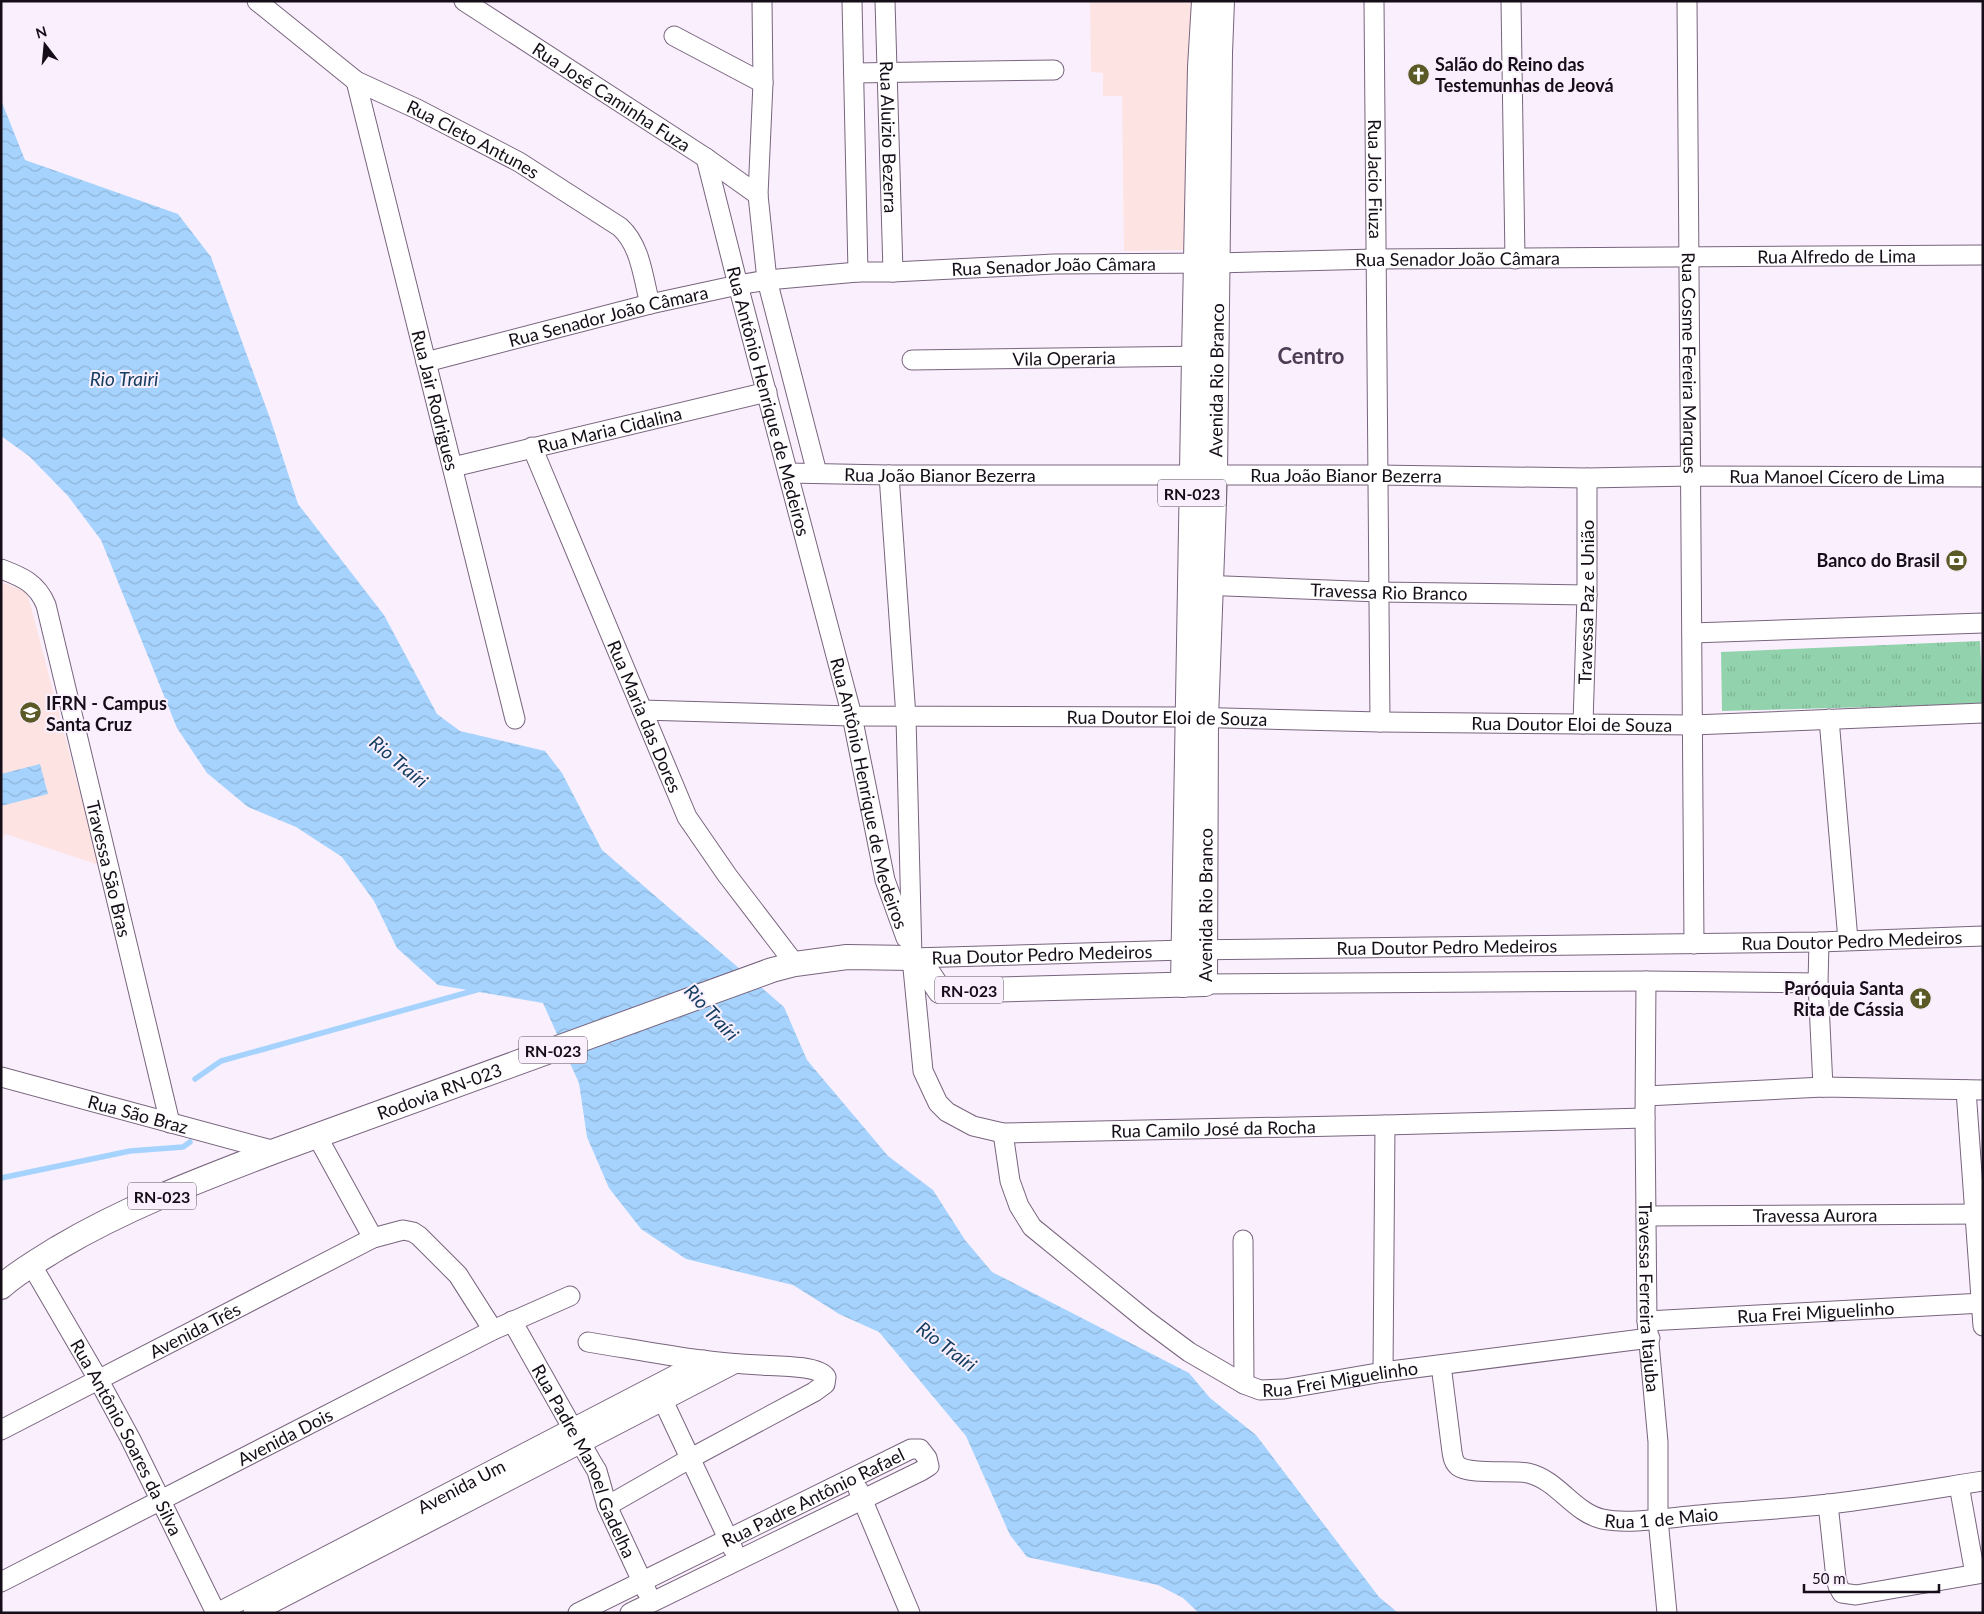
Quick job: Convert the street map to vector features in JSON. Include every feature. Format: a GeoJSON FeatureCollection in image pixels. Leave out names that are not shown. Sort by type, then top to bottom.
{"type":"FeatureCollection","features":[{"type":"Feature","properties":{"kind":"main road","name":"Avenida Rio Branco"},"geometry":{"type":"LineString","coordinates":[[1204,1],[1201,53],[1207,263]]}},
{"type":"Feature","properties":{"kind":"main road","name":"Avenida Rio Branco"},"geometry":{"type":"LineString","coordinates":[[1194,984],[1196,718],[1204,474],[1207,263],[1222,1]]}},
{"type":"Feature","properties":{"kind":"main road","name":"Rua Doutor Pedro Medeiros"},"geometry":{"type":"LineString","coordinates":[[772,970],[795,964],[847,957],[912,958],[928,973],[940,991],[1194,984]]}},
{"type":"Feature","properties":{"kind":"main road","name":"Rodovia RN-023"},"geometry":{"type":"LineString","coordinates":[[326,1133],[772,970]]}},
{"type":"Feature","properties":{"kind":"main road","name":"RN-023"},"geometry":{"type":"LineString","coordinates":[[1,1286],[31,1264],[74,1238],[127,1212],[201,1179],[326,1133]]}},
{"type":"Feature","properties":{"kind":"street","name":"Rua Cleto Antunes"},"geometry":{"type":"LineString","coordinates":[[257,1],[356,81],[417,109],[519,162],[620,227],[627,233],[636,251],[650,304]]}},
{"type":"Feature","properties":{"kind":"street","name":"Rua José Caminha Fuza"},"geometry":{"type":"LineString","coordinates":[[464,1],[706,158],[758,195]]}},
{"type":"Feature","properties":{"kind":"street","name":"Rua Antônio Henrique de Medeiros"},"geometry":{"type":"LineString","coordinates":[[762,1],[763,83],[758,195],[767,280],[817,473]]}},
{"type":"Feature","properties":{"kind":"street","name":"Rua Aluizio Bezerra"},"geometry":{"type":"LineString","coordinates":[[852,1],[858,272]]}},
{"type":"Feature","properties":{"kind":"street","name":"Rua Aluizio Bezerra"},"geometry":{"type":"LineString","coordinates":[[885,1],[893,272]]}},
{"type":"Feature","properties":{"kind":"street","name":"Rua Jacio Fiuza"},"geometry":{"type":"LineString","coordinates":[[1374,1],[1380,722]]}},
{"type":"Feature","properties":{"kind":"street"},"geometry":{"type":"LineString","coordinates":[[1511,1],[1515,259]]}},
{"type":"Feature","properties":{"kind":"street","name":"Rua Cosme Fereira Marques"},"geometry":{"type":"LineString","coordinates":[[1687,1],[1691,257],[1694,944]]}},
{"type":"Feature","properties":{"kind":"street"},"geometry":{"type":"LineString","coordinates":[[674,36],[763,83]]}},
{"type":"Feature","properties":{"kind":"street"},"geometry":{"type":"LineString","coordinates":[[854,73],[1054,70]]}},
{"type":"Feature","properties":{"kind":"street","name":"Rua Jair Rodrigues"},"geometry":{"type":"LineString","coordinates":[[356,81],[515,719]]}},
{"type":"Feature","properties":{"kind":"street","name":"Rua Antônio Henrique de Medeiros"},"geometry":{"type":"LineString","coordinates":[[706,158],[852,716],[885,880],[912,958]]}},
{"type":"Feature","properties":{"kind":"street","name":"Rua Alfredo de Lima"},"geometry":{"type":"LineString","coordinates":[[1691,257],[1983,256]]}},
{"type":"Feature","properties":{"kind":"street","name":"Rua Senador João Câmara"},"geometry":{"type":"LineString","coordinates":[[426,362],[650,304],[738,285],[767,280],[858,272],[1054,264],[1691,257]]}},
{"type":"Feature","properties":{"kind":"street","name":"Vila Operaria"},"geometry":{"type":"LineString","coordinates":[[912,360],[1205,356]]}},
{"type":"Feature","properties":{"kind":"street","name":"Rua Maria Cidalina"},"geometry":{"type":"LineString","coordinates":[[453,467],[767,392]]}},
{"type":"Feature","properties":{"kind":"street","name":"Rua Maria das Dores"},"geometry":{"type":"LineString","coordinates":[[532,448],[687,816],[716,860],[795,964]]}},
{"type":"Feature","properties":{"kind":"street","name":"Rua João Bianor Bezerra"},"geometry":{"type":"LineString","coordinates":[[788,473],[889,475],[1377,474],[1587,478],[1692,476]]}},
{"type":"Feature","properties":{"kind":"street","name":"Rua Antônio Henrique de Medeiros"},"geometry":{"type":"LineString","coordinates":[[889,475],[906,716],[912,958]]}},
{"type":"Feature","properties":{"kind":"street","name":"Rua Manoel Cícero de Lima"},"geometry":{"type":"LineString","coordinates":[[1692,476],[1983,477]]}},
{"type":"Feature","properties":{"kind":"street","name":"Travessa Paz e União"},"geometry":{"type":"LineString","coordinates":[[1583,724],[1588,595],[1587,478]]}},
{"type":"Feature","properties":{"kind":"street","name":"Travessa São Bras"},"geometry":{"type":"LineString","coordinates":[[1,569],[31,582],[42,596],[49,614],[170,1123]]}},
{"type":"Feature","properties":{"kind":"street","name":"Travessa Rio Branco"},"geometry":{"type":"LineString","coordinates":[[1200,585],[1378,592],[1588,595]]}},
{"type":"Feature","properties":{"kind":"street"},"geometry":{"type":"LineString","coordinates":[[1692,633],[1983,623]]}},
{"type":"Feature","properties":{"kind":"street","name":"Rua Doutor Eloi de Souza"},"geometry":{"type":"LineString","coordinates":[[642,710],[852,716],[1196,718],[1693,725],[1983,713]]}},
{"type":"Feature","properties":{"kind":"street"},"geometry":{"type":"LineString","coordinates":[[1830,719],[1848,940]]}},
{"type":"Feature","properties":{"kind":"street","name":"Rua Doutor Pedro Medeiros"},"geometry":{"type":"LineString","coordinates":[[912,958],[1195,950],[1819,942],[1983,936]]}},
{"type":"Feature","properties":{"kind":"street"},"geometry":{"type":"LineString","coordinates":[[1819,942],[1818,983],[1823,1088]]}},
{"type":"Feature","properties":{"kind":"street","name":"Rua Camilo José da Rocha"},"geometry":{"type":"LineString","coordinates":[[912,958],[923,1071],[930,1089],[938,1103],[947,1112],[973,1126],[1003,1133],[1644,1118]]}},
{"type":"Feature","properties":{"kind":"street","name":"Travessa Ferreira Itajuba"},"geometry":{"type":"LineString","coordinates":[[1646,982],[1646,1096],[1644,1118],[1649,1329],[1658,1442],[1658,1519],[1667,1613]]}},
{"type":"Feature","properties":{"kind":"street","name":"Rua Doutor Pedro Medeiros"},"geometry":{"type":"LineString","coordinates":[[1194,984],[1818,983]]}},
{"type":"Feature","properties":{"kind":"street","name":"Rua São Braz"},"geometry":{"type":"LineString","coordinates":[[3,1079],[276,1151]]}},
{"type":"Feature","properties":{"kind":"street"},"geometry":{"type":"LineString","coordinates":[[1646,1096],[1823,1088],[1974,1090],[1983,1326]]}},
{"type":"Feature","properties":{"kind":"street"},"geometry":{"type":"LineString","coordinates":[[1382,1372],[1385,1125]]}},
{"type":"Feature","properties":{"kind":"street"},"geometry":{"type":"LineString","coordinates":[[326,1133],[381,1235],[403,1230],[413,1232],[419,1236],[458,1275],[493,1330]]}},
{"type":"Feature","properties":{"kind":"street","name":"Rua Frei Miguelinho"},"geometry":{"type":"LineString","coordinates":[[1003,1133],[1010,1182],[1019,1206],[1032,1227],[1182,1347],[1244,1384],[1260,1390],[1441,1365],[1649,1329],[1982,1303]]}},
{"type":"Feature","properties":{"kind":"street","name":"Travessa Aurora"},"geometry":{"type":"LineString","coordinates":[[1646,1216],[1979,1213]]}},
{"type":"Feature","properties":{"kind":"street","name":"Avenida Três"},"geometry":{"type":"LineString","coordinates":[[1,1430],[381,1235]]}},
{"type":"Feature","properties":{"kind":"street"},"geometry":{"type":"LineString","coordinates":[[1243,1240],[1244,1384]]}},
{"type":"Feature","properties":{"kind":"street","name":"Rua Antônio Soares da Silva"},"geometry":{"type":"LineString","coordinates":[[31,1264],[98,1379],[161,1500],[216,1613]]}},
{"type":"Feature","properties":{"kind":"street","name":"Avenida Dois"},"geometry":{"type":"LineString","coordinates":[[1,1582],[493,1330],[570,1296]]}},
{"type":"Feature","properties":{"kind":"street","name":"Rua Padre Manoel Gadelha"},"geometry":{"type":"LineString","coordinates":[[512,1321],[597,1471],[607,1506],[651,1602]]}},
{"type":"Feature","properties":{"kind":"street"},"geometry":{"type":"LineString","coordinates":[[588,1342],[734,1364],[785,1366],[821,1372],[826,1377],[824,1384],[814,1392],[691,1458],[607,1506]]}},
{"type":"Feature","properties":{"kind":"street","name":"Avenida Um"},"geometry":{"type":"LineString","coordinates":[[660,1393],[704,1360]]}},
{"type":"Feature","properties":{"kind":"street","name":"Avenida Um"},"geometry":{"type":"LineString","coordinates":[[253,1613],[507,1472],[578,1435],[660,1393],[734,1364]]}},
{"type":"Feature","properties":{"kind":"street","name":"Rua 1 de Maio"},"geometry":{"type":"LineString","coordinates":[[1441,1365],[1452,1452],[1455,1463],[1458,1466],[1472,1470],[1518,1472],[1535,1475],[1553,1485],[1586,1511],[1602,1519],[1622,1521],[1658,1519],[1828,1504],[1983,1481]]}},
{"type":"Feature","properties":{"kind":"street"},"geometry":{"type":"LineString","coordinates":[[660,1393],[739,1561]]}},
{"type":"Feature","properties":{"kind":"street","name":"Rua Padre Antônio Rafael"},"geometry":{"type":"LineString","coordinates":[[578,1613],[914,1448],[920,1449],[927,1458],[929,1466],[925,1469],[630,1613]]}},
{"type":"Feature","properties":{"kind":"street","name":"Avenida Um"},"geometry":{"type":"LineString","coordinates":[[216,1613],[507,1472]]}},
{"type":"Feature","properties":{"kind":"street"},"geometry":{"type":"LineString","coordinates":[[853,1477],[910,1613]]}},
{"type":"Feature","properties":{"kind":"street"},"geometry":{"type":"LineString","coordinates":[[1828,1504],[1836,1578],[1840,1590],[1846,1595],[1856,1595],[1979,1574],[1959,1484]]}},
{"type":"Feature","properties":{"kind":"shaded area"},"geometry":{"type":"Polygon","coordinates":[[[1090,1],[1192,1],[1195,250],[1124,251],[1122,96],[1103,96],[1103,73],[1091,72],[1090,1]]]}},
{"type":"Feature","properties":{"kind":"shaded area","name":"IFRN - Campus Santa Cruz"},"geometry":{"type":"Polygon","coordinates":[[[1,582],[27,592],[99,865],[5,834],[1,843],[1,582]]]}},
{"type":"Feature","properties":{"kind":"green space"},"geometry":{"type":"Polygon","coordinates":[[[1980,641],[1983,704],[1722,711],[1721,652],[1980,641]]]}},
{"type":"Feature","properties":{"kind":"water","name":"Rio Trairi"},"geometry":{"type":"Polygon","coordinates":[[[1,100],[25,160],[178,214],[211,257],[271,421],[298,504],[384,615],[437,714],[460,731],[545,751],[562,773],[602,850],[784,1007],[807,1060],[888,1156],[933,1190],[965,1240],[992,1272],[1189,1373],[1210,1398],[1256,1435],[1379,1597],[1398,1613],[1199,1613],[1183,1598],[1158,1585],[1027,1557],[1010,1535],[966,1436],[879,1332],[839,1314],[793,1285],[686,1259],[641,1229],[609,1188],[587,1137],[579,1083],[543,1003],[438,985],[397,948],[374,901],[342,857],[296,827],[248,807],[207,773],[177,728],[101,540],[68,496],[29,456],[1,436],[1,100]]]}},
{"type":"Feature","properties":{"kind":"water"},"geometry":{"type":"Polygon","coordinates":[[[40,764],[48,794],[1,806],[1,774],[40,764]]]}},
{"type":"Feature","properties":{"kind":"waterway"},"geometry":{"type":"LineString","coordinates":[[195,1079],[221,1061],[480,989]]}},
{"type":"Feature","properties":{"kind":"waterway"},"geometry":{"type":"LineString","coordinates":[[1,1178],[130,1151],[183,1147],[190,1142]]}},
{"type":"Feature","properties":{"kind":"place","name":"Salão do Reino das Testemunhas de Jeová"},"geometry":{"type":"Point","coordinates":[1419,74]}},
{"type":"Feature","properties":{"kind":"place","name":"Banco do Brasil"},"geometry":{"type":"Point","coordinates":[1956,560]}},
{"type":"Feature","properties":{"kind":"place","name":"IFRN - Campus Santa Cruz"},"geometry":{"type":"Point","coordinates":[30,713]}},
{"type":"Feature","properties":{"kind":"place","name":"Paróquia Santa Rita de Cássia"},"geometry":{"type":"Point","coordinates":[1920,998]}},
{"type":"Feature","properties":{"kind":"district","name":"Centro"},"geometry":{"type":"Point","coordinates":[1311,355]}},
{"type":"Feature","properties":{"kind":"water label","name":"Rio Traíri"},"geometry":{"type":"Point","coordinates":[399,761]}},
{"type":"Feature","properties":{"kind":"water label","name":"Rio Traíri"},"geometry":{"type":"Point","coordinates":[712,1012]}},
{"type":"Feature","properties":{"kind":"water label","name":"Rio Traíri"},"geometry":{"type":"Point","coordinates":[947,1346]}}]}
